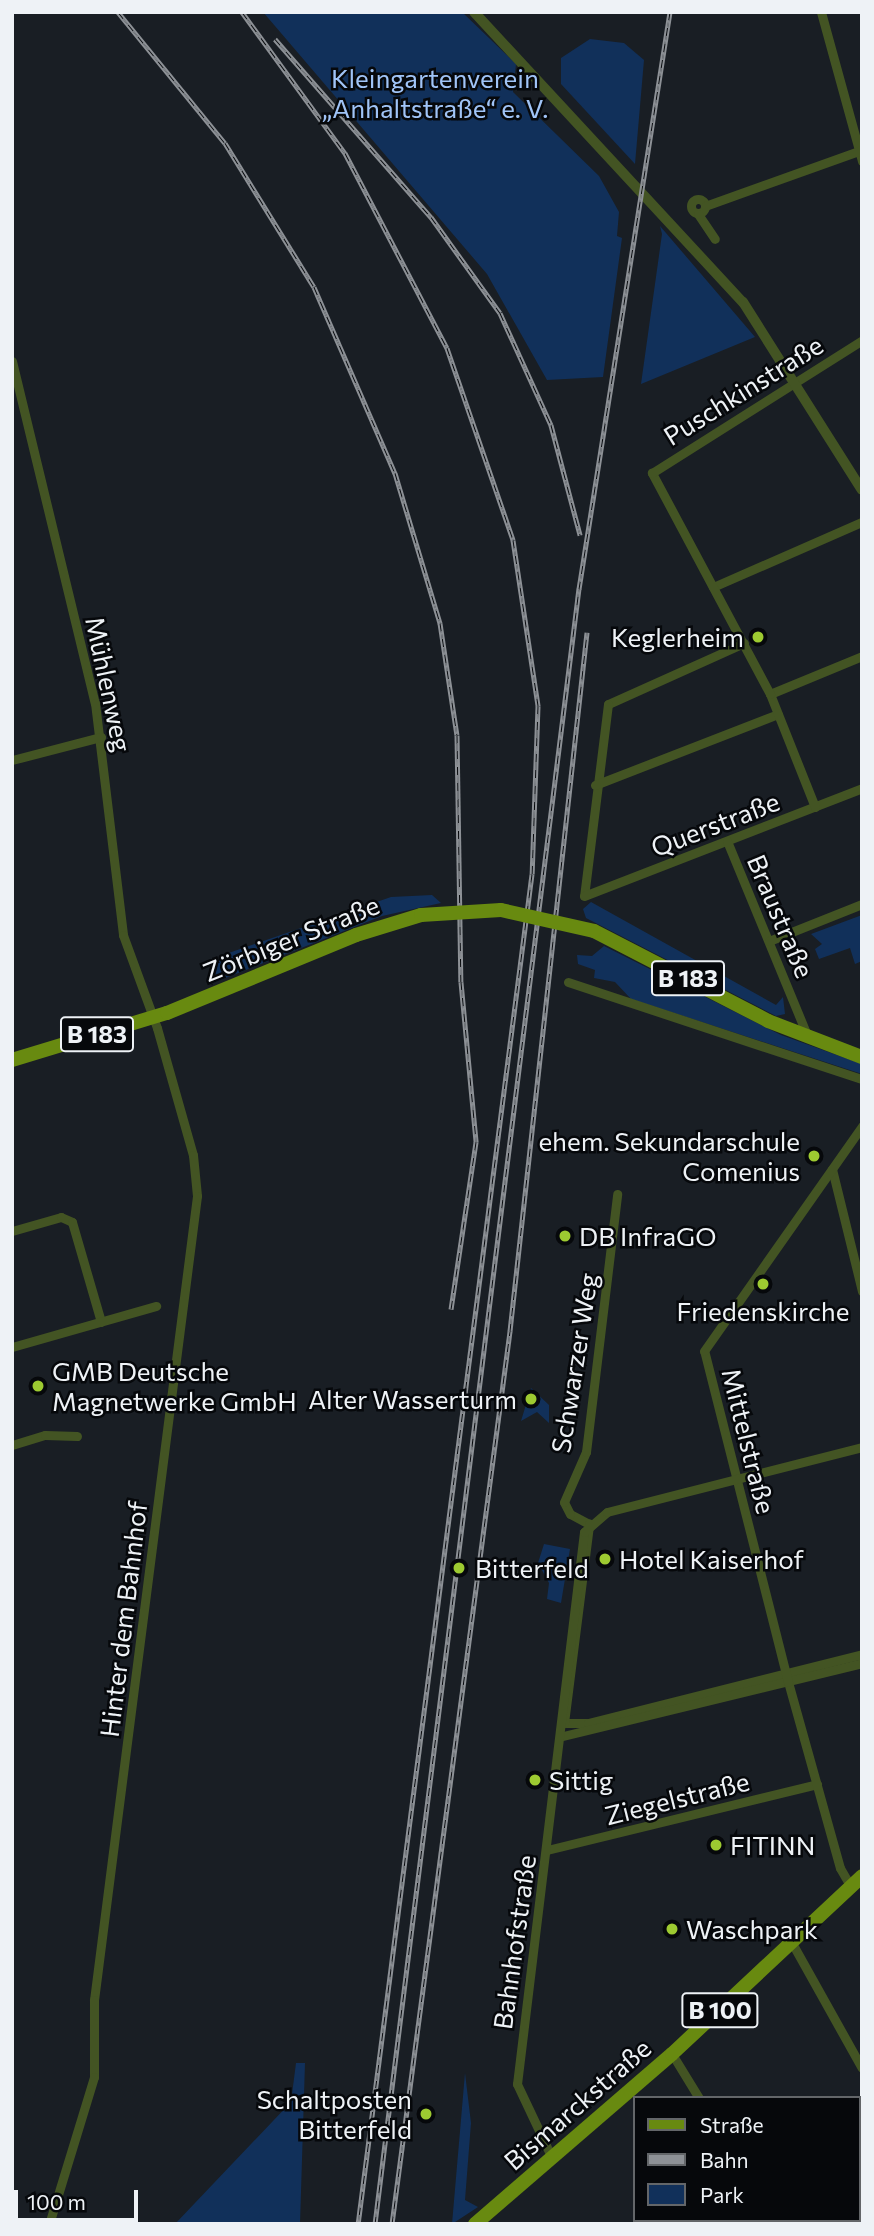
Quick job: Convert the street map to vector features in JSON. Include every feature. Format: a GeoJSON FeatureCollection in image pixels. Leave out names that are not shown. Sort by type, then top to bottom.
{"type":"FeatureCollection","features":[{"type":"Feature","properties":{"kind":"main road","name":"Zörbiger Straße"},"geometry":{"type":"LineString","coordinates":[[12,1060],[153,1018],[421,915],[501,910],[594,931],[782,1027]]}},
{"type":"Feature","properties":{"kind":"main road","name":"B 183"},"geometry":{"type":"LineString","coordinates":[[782,1027],[862,1057]]}},
{"type":"Feature","properties":{"kind":"main road","name":"Bismarckstraße"},"geometry":{"type":"LineString","coordinates":[[475,2224],[672,2054],[856,1881]]}},
{"type":"Feature","properties":{"kind":"street"},"geometry":{"type":"LineString","coordinates":[[474,12],[638,185],[743,302],[862,489]]}},
{"type":"Feature","properties":{"kind":"street"},"geometry":{"type":"LineString","coordinates":[[715,239],[698,214],[705,206],[860,148],[821,12]]}},
{"type":"Feature","properties":{"kind":"street","name":"Puschkinstraße"},"geometry":{"type":"LineString","coordinates":[[713,587],[654,479],[657,468],[862,340]]}},
{"type":"Feature","properties":{"kind":"street","name":"Mühlenweg"},"geometry":{"type":"LineString","coordinates":[[12,360],[101,737],[123,935],[153,1018]]}},
{"type":"Feature","properties":{"kind":"street"},"geometry":{"type":"LineString","coordinates":[[816,807],[770,694],[713,587],[862,522]]}},
{"type":"Feature","properties":{"kind":"street"},"geometry":{"type":"LineString","coordinates":[[744,643],[613,701],[605,709],[595,785],[778,714]]}},
{"type":"Feature","properties":{"kind":"street"},"geometry":{"type":"LineString","coordinates":[[770,694],[862,656]]}},
{"type":"Feature","properties":{"kind":"street"},"geometry":{"type":"LineString","coordinates":[[12,760],[101,737]]}},
{"type":"Feature","properties":{"kind":"street","name":"Querstraße"},"geometry":{"type":"LineString","coordinates":[[595,785],[584,896],[862,788]]}},
{"type":"Feature","properties":{"kind":"street","name":"Braustraße"},"geometry":{"type":"LineString","coordinates":[[727,841],[808,1038]]}},
{"type":"Feature","properties":{"kind":"street"},"geometry":{"type":"LineString","coordinates":[[769,941],[862,904]]}},
{"type":"Feature","properties":{"kind":"street"},"geometry":{"type":"LineString","coordinates":[[568,982],[862,1079]]}},
{"type":"Feature","properties":{"kind":"street","name":"Braustraße"},"geometry":{"type":"LineString","coordinates":[[782,1027],[797,1006]]}},
{"type":"Feature","properties":{"kind":"street","name":"Hinter dem Bahnhof"},"geometry":{"type":"LineString","coordinates":[[49,2224],[94,2077],[94,2000],[196,1208],[193,1155],[153,1018]]}},
{"type":"Feature","properties":{"kind":"street","name":"Mittelstraße"},"geometry":{"type":"LineString","coordinates":[[856,1881],[842,1875],[787,1678],[737,1479],[706,1341],[862,1126]]}},
{"type":"Feature","properties":{"kind":"street"},"geometry":{"type":"LineString","coordinates":[[832,1169],[862,1291]]}},
{"type":"Feature","properties":{"kind":"street","name":"Schwarzer Weg"},"geometry":{"type":"LineString","coordinates":[[589,1524],[570,1514],[564,1502],[586,1452],[621,1202],[617,1194]]}},
{"type":"Feature","properties":{"kind":"street"},"geometry":{"type":"LineString","coordinates":[[12,1231],[61,1217],[72,1222],[101,1322]]}},
{"type":"Feature","properties":{"kind":"street"},"geometry":{"type":"LineString","coordinates":[[12,1347],[156,1306]]}},
{"type":"Feature","properties":{"kind":"street"},"geometry":{"type":"LineString","coordinates":[[12,1445],[45,1435],[77,1436]]}},
{"type":"Feature","properties":{"kind":"street"},"geometry":{"type":"LineString","coordinates":[[589,1524],[607,1512],[862,1447]]}},
{"type":"Feature","properties":{"kind":"street","name":"Bahnhofstraße"},"geometry":{"type":"LineString","coordinates":[[552,2158],[517,2084],[563,1737],[574,1594],[589,1524]]}},
{"type":"Feature","properties":{"kind":"street"},"geometry":{"type":"LineString","coordinates":[[563,1737],[787,1678],[862,1654]]}},
{"type":"Feature","properties":{"kind":"street"},"geometry":{"type":"LineString","coordinates":[[564,1723],[588,1723],[862,1663]]}},
{"type":"Feature","properties":{"kind":"street","name":"Ziegelstraße"},"geometry":{"type":"LineString","coordinates":[[547,1850],[817,1784]]}},
{"type":"Feature","properties":{"kind":"street"},"geometry":{"type":"LineString","coordinates":[[792,1942],[862,2068]]}},
{"type":"Feature","properties":{"kind":"street"},"geometry":{"type":"LineString","coordinates":[[672,2054],[698,2096]]}},
{"type":"Feature","properties":{"kind":"green space","name":"Kleingartenverein „Anhaltstraße“ e. V."},"geometry":{"type":"Polygon","coordinates":[[[263,12],[462,12],[516,64],[513,92],[599,176],[619,212],[617,236],[622,238],[603,377],[547,380],[487,274],[263,12]]]}},
{"type":"Feature","properties":{"kind":"green space"},"geometry":{"type":"Polygon","coordinates":[[[590,39],[624,43],[644,60],[635,164],[561,84],[561,58],[590,39]]]}},
{"type":"Feature","properties":{"kind":"green space"},"geometry":{"type":"Polygon","coordinates":[[[660,226],[755,337],[641,384],[662,234],[660,226]]]}},
{"type":"Feature","properties":{"kind":"green space"},"geometry":{"type":"Polygon","coordinates":[[[432,895],[441,903],[382,916],[213,983],[220,956],[391,897],[432,895]]]}},
{"type":"Feature","properties":{"kind":"green space"},"geometry":{"type":"Polygon","coordinates":[[[591,902],[776,1005],[783,997],[785,1014],[776,1016],[586,918],[583,909],[591,902]]]}},
{"type":"Feature","properties":{"kind":"green space"},"geometry":{"type":"Polygon","coordinates":[[[862,915],[862,961],[855,964],[850,948],[819,959],[815,949],[822,944],[811,934],[862,915]]]}},
{"type":"Feature","properties":{"kind":"green space"},"geometry":{"type":"Polygon","coordinates":[[[604,946],[781,1035],[862,1064],[862,1074],[631,999],[615,982],[594,978],[595,970],[578,964],[577,955],[592,956],[604,946]]]}},
{"type":"Feature","properties":{"kind":"green space"},"geometry":{"type":"Polygon","coordinates":[[[531,1388],[549,1405],[549,1423],[537,1412],[521,1421],[531,1388]]]}},
{"type":"Feature","properties":{"kind":"green space"},"geometry":{"type":"Polygon","coordinates":[[[544,1544],[570,1549],[561,1603],[547,1599],[549,1583],[538,1563],[544,1544]]]}},
{"type":"Feature","properties":{"kind":"green space"},"geometry":{"type":"Polygon","coordinates":[[[296,2063],[305,2063],[300,2224],[175,2224],[291,2102],[296,2063]]]}},
{"type":"Feature","properties":{"kind":"green space"},"geometry":{"type":"Polygon","coordinates":[[[465,2073],[471,2123],[465,2200],[478,2207],[452,2224],[465,2073]]]}},
{"type":"Feature","properties":{"kind":"railway"},"geometry":{"type":"LineString","coordinates":[[118,12],[225,143],[314,287],[395,473],[440,623],[457,735],[461,982],[476,1142],[451,1309]]}},
{"type":"Feature","properties":{"kind":"railway"},"geometry":{"type":"LineString","coordinates":[[242,12],[345,153],[447,348],[513,540],[538,706],[532,874],[358,2224]]}},
{"type":"Feature","properties":{"kind":"railway"},"geometry":{"type":"LineString","coordinates":[[375,2224],[579,589],[670,12]]}},
{"type":"Feature","properties":{"kind":"railway"},"geometry":{"type":"LineString","coordinates":[[275,39],[431,217],[500,313],[551,425],[580,535]]}},
{"type":"Feature","properties":{"kind":"railway"},"geometry":{"type":"LineString","coordinates":[[392,2224],[510,1331],[587,632]]}},
{"type":"Feature","properties":{"kind":"place","name":"Keglerheim"},"geometry":{"type":"Point","coordinates":[758,637]}},
{"type":"Feature","properties":{"kind":"place","name":"ehem. Sekundarschule Comenius"},"geometry":{"type":"Point","coordinates":[814,1156]}},
{"type":"Feature","properties":{"kind":"place","name":"DB InfraGO"},"geometry":{"type":"Point","coordinates":[565,1236]}},
{"type":"Feature","properties":{"kind":"place","name":"Friedenskirche"},"geometry":{"type":"Point","coordinates":[763,1284]}},
{"type":"Feature","properties":{"kind":"place","name":"GMB Deutsche Magnetwerke GmbH"},"geometry":{"type":"Point","coordinates":[38,1386]}},
{"type":"Feature","properties":{"kind":"place","name":"Alter Wasserturm"},"geometry":{"type":"Point","coordinates":[531,1399]}},
{"type":"Feature","properties":{"kind":"place","name":"Hotel Kaiserhof"},"geometry":{"type":"Point","coordinates":[605,1559]}},
{"type":"Feature","properties":{"kind":"place","name":"Bitterfeld"},"geometry":{"type":"Point","coordinates":[459,1568]}},
{"type":"Feature","properties":{"kind":"place","name":"Sittig"},"geometry":{"type":"Point","coordinates":[535,1780]}},
{"type":"Feature","properties":{"kind":"place","name":"FITINN"},"geometry":{"type":"Point","coordinates":[716,1845]}},
{"type":"Feature","properties":{"kind":"place","name":"Waschpark"},"geometry":{"type":"Point","coordinates":[672,1929]}},
{"type":"Feature","properties":{"kind":"place","name":"Schaltposten Bitterfeld"},"geometry":{"type":"Point","coordinates":[426,2114]}}]}
